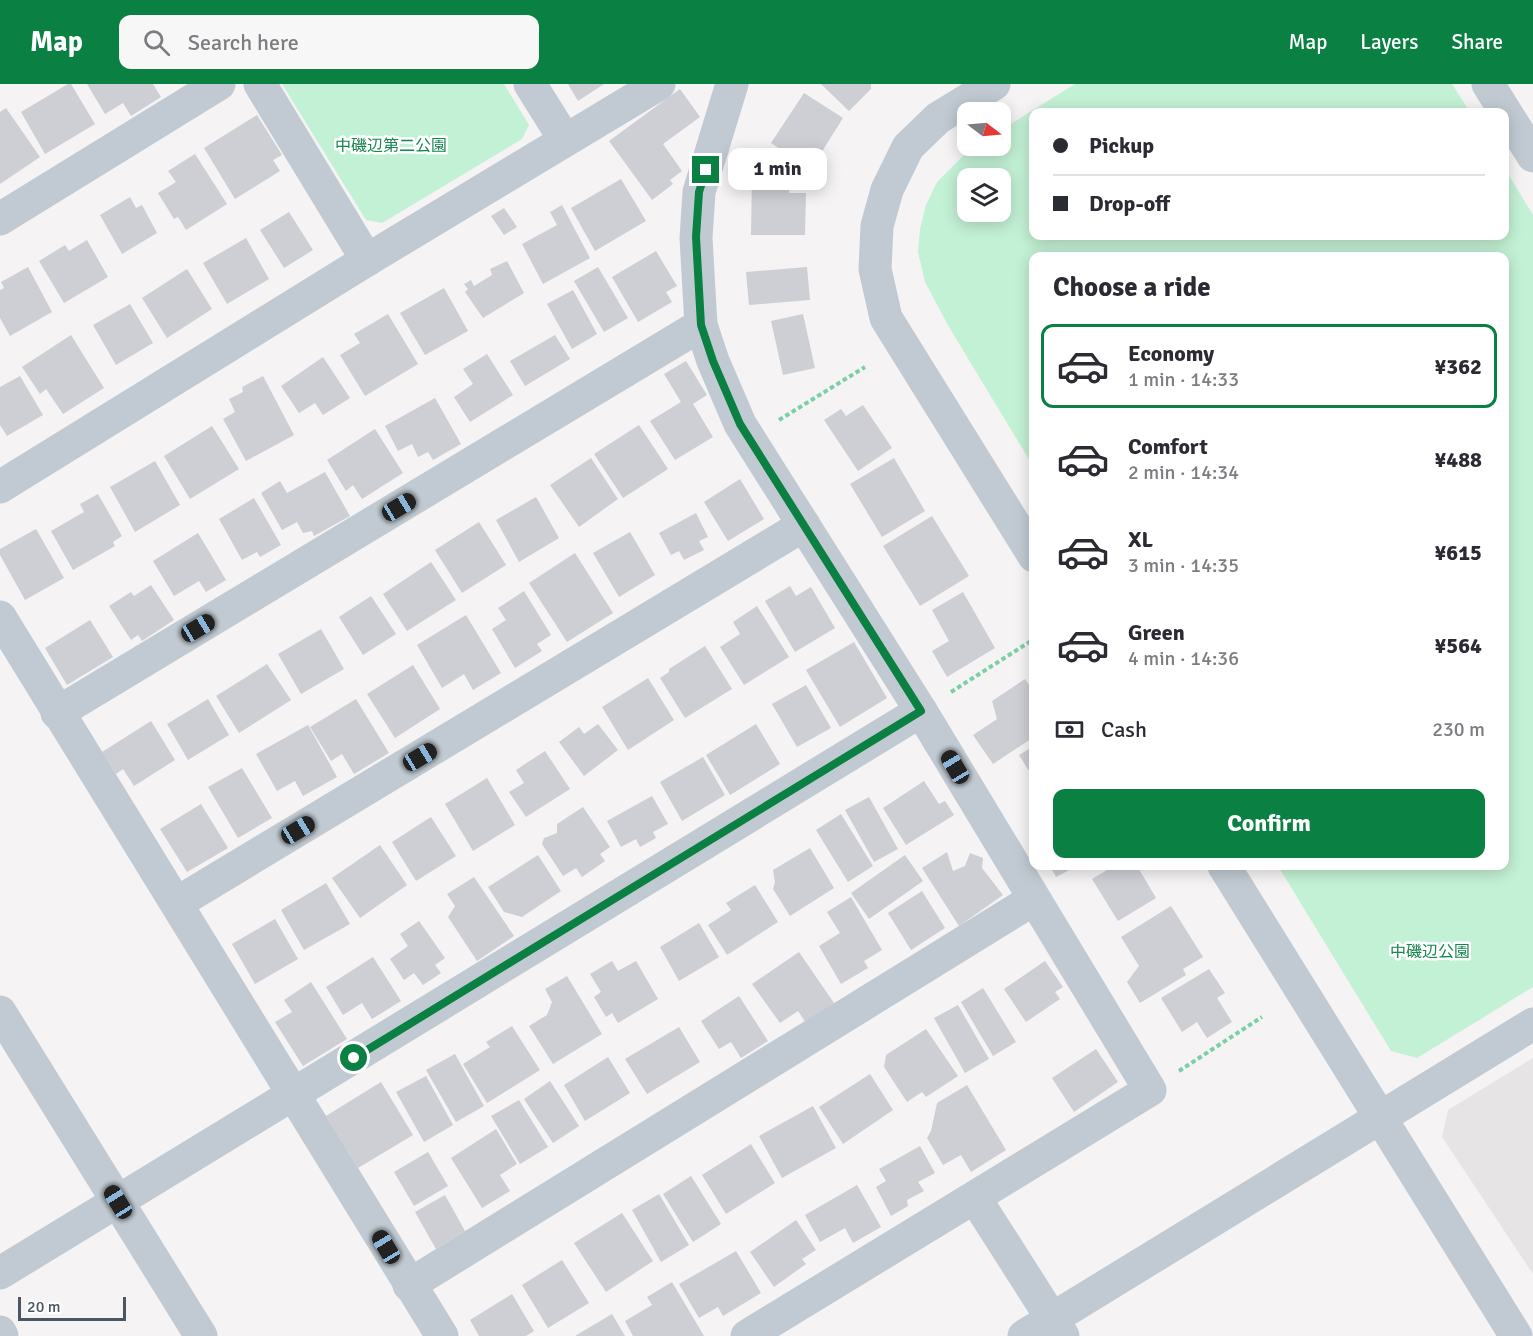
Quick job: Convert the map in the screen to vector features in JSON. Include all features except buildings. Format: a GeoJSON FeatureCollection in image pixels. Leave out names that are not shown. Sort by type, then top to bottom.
{"type":"FeatureCollection","features":[{"type":"Feature","properties":{"kind":"street"},"geometry":{"type":"LineString","coordinates":[[0,219],[219,84]]}},
{"type":"Feature","properties":{"kind":"street"},"geometry":{"type":"LineString","coordinates":[[261,84],[368,260]]}},
{"type":"Feature","properties":{"kind":"street"},"geometry":{"type":"LineString","coordinates":[[530,84],[565,140]]}},
{"type":"Feature","properties":{"kind":"street"},"geometry":{"type":"LineString","coordinates":[[0,487],[659,84]]}},
{"type":"Feature","properties":{"kind":"street"},"geometry":{"type":"LineString","coordinates":[[732,84],[699,192],[696,237],[701,325],[713,361],[740,424],[921,711],[1150,1090],[747,1336]]}},
{"type":"Feature","properties":{"kind":"street"},"geometry":{"type":"LineString","coordinates":[[994,84],[938,118],[908,147],[887,190],[878,226],[874,269],[886,318],[1029,548]]}},
{"type":"Feature","properties":{"kind":"street"},"geometry":{"type":"LineString","coordinates":[[1488,84],[1504,108]]}},
{"type":"Feature","properties":{"kind":"street"},"geometry":{"type":"LineString","coordinates":[[1509,116],[1531,149]]}},
{"type":"Feature","properties":{"kind":"street"},"geometry":{"type":"LineString","coordinates":[[57,713],[701,325]]}},
{"type":"Feature","properties":{"kind":"street"},"geometry":{"type":"LineString","coordinates":[[177,903],[804,525]]}},
{"type":"Feature","properties":{"kind":"street"},"geometry":{"type":"LineString","coordinates":[[0,617],[442,1336]]}},
{"type":"Feature","properties":{"kind":"street"},"geometry":{"type":"LineString","coordinates":[[0,1273],[921,711]]}},
{"type":"Feature","properties":{"kind":"street"},"geometry":{"type":"LineString","coordinates":[[1226,870],[1516,1336]]}},
{"type":"Feature","properties":{"kind":"street"},"geometry":{"type":"LineString","coordinates":[[409,1285],[1034,899]]}},
{"type":"Feature","properties":{"kind":"street"},"geometry":{"type":"LineString","coordinates":[[0,1012],[201,1336]]}},
{"type":"Feature","properties":{"kind":"street"},"geometry":{"type":"LineString","coordinates":[[1024,1336],[1058,1328],[1380,1117],[1533,1024]]}},
{"type":"Feature","properties":{"kind":"street"},"geometry":{"type":"LineString","coordinates":[[975,1198],[1058,1328]]}},
{"type":"Feature","properties":{"kind":"street"},"geometry":{"type":"LineString","coordinates":[[0,1332],[2,1336]]}},
{"type":"Feature","properties":{"kind":"path"},"geometry":{"type":"LineString","coordinates":[[750,439],[865,367]]}},
{"type":"Feature","properties":{"kind":"path"},"geometry":{"type":"LineString","coordinates":[[921,711],[1029,641]]}},
{"type":"Feature","properties":{"kind":"path"},"geometry":{"type":"LineString","coordinates":[[1150,1090],[1262,1017]]}},
{"type":"Feature","properties":{"kind":"shaded area"},"geometry":{"type":"Polygon","coordinates":[[[1533,1058],[1533,1274],[1442,1137],[1448,1110],[1533,1058]]]}},
{"type":"Feature","properties":{"kind":"green space","name":"中磯辺第二公園"},"geometry":{"type":"Polygon","coordinates":[[[282,84],[504,84],[529,125],[522,139],[382,223],[366,220],[282,84]]]}},
{"type":"Feature","properties":{"kind":"green space","name":"中磯辺公園"},"geometry":{"type":"Polygon","coordinates":[[[1075,84],[1452,84],[1467,108],[1036,108],[1075,84]]]}},
{"type":"Feature","properties":{"kind":"green space","name":"中磯辺公園"},"geometry":{"type":"Polygon","coordinates":[[[1029,113],[1029,240],[1509,240],[1509,176],[1533,215],[1533,987],[1417,1058],[1391,1051],[1280,870],[1509,870],[1509,252],[1029,252],[1029,459],[949,327],[925,282],[918,252],[920,229],[926,205],[937,182],[963,156],[1011,156],[1011,124],[1029,113]]]}},
{"type":"Feature","properties":{"kind":"route"},"geometry":{"type":"LineString","coordinates":[[354,1058],[921,711],[740,424],[713,361],[701,325],[696,237],[699,192],[706,170]]}}]}
